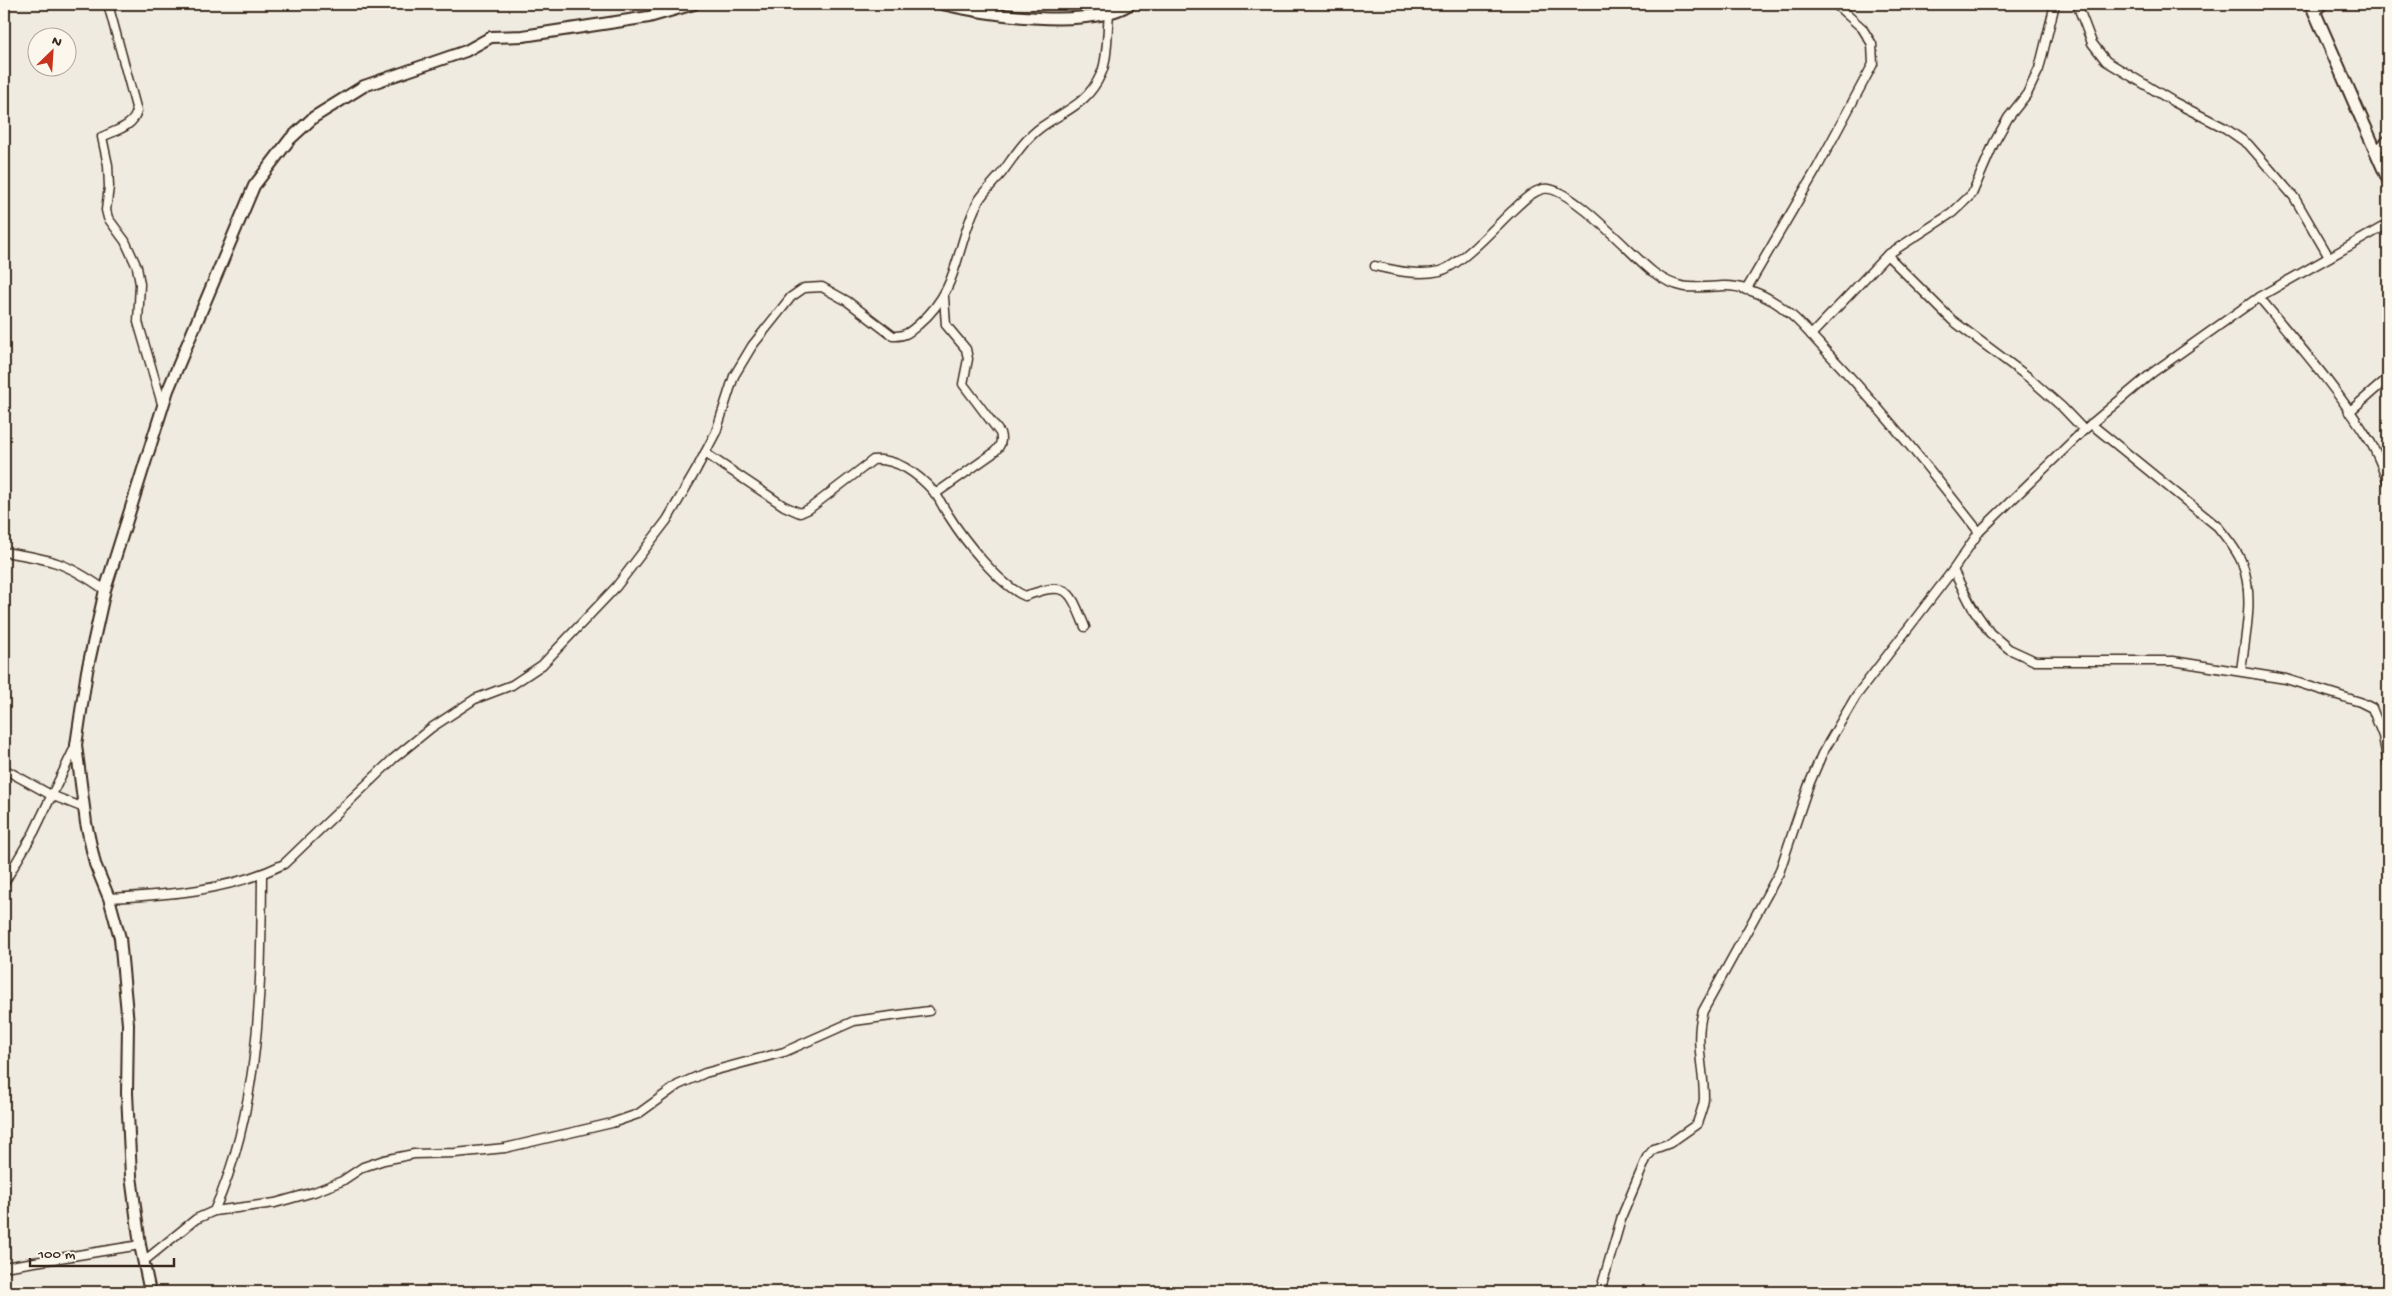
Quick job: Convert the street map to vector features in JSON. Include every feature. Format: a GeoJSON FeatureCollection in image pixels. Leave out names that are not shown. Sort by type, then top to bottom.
{"type":"FeatureCollection","features":[{"type":"Feature","properties":{"kind":"main road"},"geometry":{"type":"LineString","coordinates":[[2313,8],[2377,150],[2388,179]]}},
{"type":"Feature","properties":{"kind":"street"},"geometry":{"type":"LineString","coordinates":[[108,4],[137,111],[136,118],[129,124],[102,137],[108,165],[109,188],[106,210],[108,218],[125,241],[138,267],[140,284],[138,322],[163,407]]}},
{"type":"Feature","properties":{"kind":"street"},"geometry":{"type":"LineString","coordinates":[[150,1292],[140,1245],[131,1176],[127,1093],[128,1024],[125,975],[120,938],[109,898],[94,864],[84,808],[76,745],[87,670],[105,590],[163,407],[254,186],[290,139],[314,117],[364,86],[466,51],[491,37],[531,35],[639,19],[694,4]]}},
{"type":"Feature","properties":{"kind":"street"},"geometry":{"type":"LineString","coordinates":[[942,4],[996,14],[1073,19],[1109,14],[1130,4]]}},
{"type":"Feature","properties":{"kind":"street"},"geometry":{"type":"LineString","coordinates":[[1746,290],[1834,139],[1873,64],[1872,44],[1862,28],[1835,4]]}},
{"type":"Feature","properties":{"kind":"street"},"geometry":{"type":"LineString","coordinates":[[1811,335],[1887,255],[1952,213],[1972,194],[1994,143],[2008,118],[2027,94],[2039,70],[2055,4]]}},
{"type":"Feature","properties":{"kind":"street"},"geometry":{"type":"LineString","coordinates":[[2077,4],[2092,43],[2106,61],[2174,102],[2225,128],[2248,144],[2294,197],[2329,258]]}},
{"type":"Feature","properties":{"kind":"street"},"geometry":{"type":"LineString","coordinates":[[2313,8],[2324,4]]}},
{"type":"Feature","properties":{"kind":"street"},"geometry":{"type":"LineString","coordinates":[[109,898],[157,896],[202,891],[262,875],[284,864],[392,759],[431,728],[475,699],[512,685],[542,665],[616,587],[667,520],[716,432],[734,376],[752,346],[791,297],[804,288],[822,287],[848,301],[887,332],[901,337],[929,316],[944,297],[951,282],[966,224],[981,198],[1026,142],[1040,128],[1079,105],[1094,89],[1102,72],[1109,14]]}},
{"type":"Feature","properties":{"kind":"street"},"geometry":{"type":"LineString","coordinates":[[2377,150],[2388,139]]}},
{"type":"Feature","properties":{"kind":"street"},"geometry":{"type":"LineString","coordinates":[[1375,266],[1410,274],[1442,270],[1468,253],[1530,195],[1544,188],[1559,191],[1582,207],[1653,272],[1676,286],[1706,289],[1724,286],[1746,290],[1772,300],[1811,335],[1895,428],[1979,532]]}},
{"type":"Feature","properties":{"kind":"street"},"geometry":{"type":"LineString","coordinates":[[1600,1292],[1622,1216],[1647,1157],[1654,1150],[1670,1143],[1697,1124],[1704,1100],[1698,1039],[1699,1022],[1703,1011],[1779,873],[1808,787],[1822,754],[1856,696],[1953,570],[1979,532],[2084,430],[2152,374],[2259,297],[2388,224]]}},
{"type":"Feature","properties":{"kind":"street"},"geometry":{"type":"LineString","coordinates":[[1887,255],[1952,320],[2028,377],[2062,407],[2084,430]]}},
{"type":"Feature","properties":{"kind":"street"},"geometry":{"type":"LineString","coordinates":[[935,494],[992,454],[999,447],[1002,440],[1000,433],[963,384],[968,359],[966,350],[946,325],[944,297]]}},
{"type":"Feature","properties":{"kind":"street"},"geometry":{"type":"LineString","coordinates":[[2259,297],[2323,375],[2372,444],[2388,482]]}},
{"type":"Feature","properties":{"kind":"street"},"geometry":{"type":"LineString","coordinates":[[2349,412],[2388,378]]}},
{"type":"Feature","properties":{"kind":"street"},"geometry":{"type":"LineString","coordinates":[[2091,424],[2218,528],[2232,544],[2242,561],[2248,584],[2247,625],[2241,671]]}},
{"type":"Feature","properties":{"kind":"street"},"geometry":{"type":"LineString","coordinates":[[705,453],[784,506],[800,513],[809,509],[873,460],[885,459],[900,464],[935,494],[967,542],[1006,585],[1025,596],[1048,588],[1057,588],[1067,592],[1074,600],[1085,627]]}},
{"type":"Feature","properties":{"kind":"street"},"geometry":{"type":"LineString","coordinates":[[4,552],[56,561],[82,574],[105,590]]}},
{"type":"Feature","properties":{"kind":"street"},"geometry":{"type":"LineString","coordinates":[[1953,570],[1972,607],[1990,633],[2009,649],[2035,661],[2172,661],[2286,679],[2360,702],[2372,708],[2383,736],[2388,764]]}},
{"type":"Feature","properties":{"kind":"street"},"geometry":{"type":"LineString","coordinates":[[4,883],[34,832],[76,745]]}},
{"type":"Feature","properties":{"kind":"street"},"geometry":{"type":"LineString","coordinates":[[4,769],[51,795],[84,808]]}},
{"type":"Feature","properties":{"kind":"street"},"geometry":{"type":"LineString","coordinates":[[214,1211],[229,1178],[250,1079],[259,1015],[262,875]]}},
{"type":"Feature","properties":{"kind":"street"},"geometry":{"type":"LineString","coordinates":[[144,1261],[196,1219],[214,1211],[276,1203],[314,1192],[342,1181],[363,1167],[384,1160],[414,1154],[454,1153],[505,1148],[612,1122],[638,1114],[678,1085],[705,1074],[784,1052],[854,1022],[929,1011]]}},
{"type":"Feature","properties":{"kind":"street"},"geometry":{"type":"LineString","coordinates":[[4,1267],[140,1245]]}}]}
